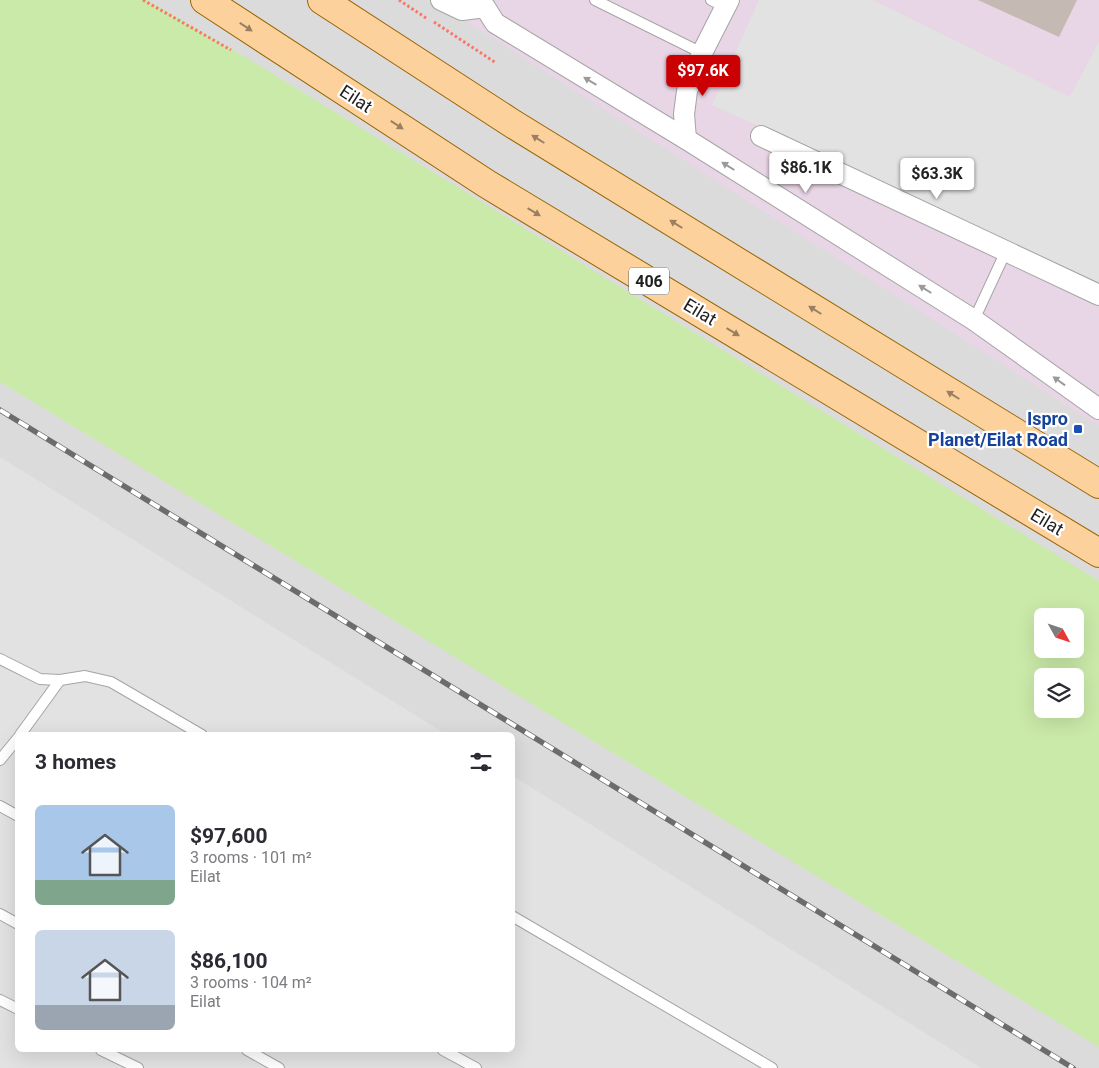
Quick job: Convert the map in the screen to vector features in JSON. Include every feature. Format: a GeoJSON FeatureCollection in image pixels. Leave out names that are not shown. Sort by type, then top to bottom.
{"type":"FeatureCollection","features":[{"type":"Feature","properties":{"kind":"main road","name":"Eilat"},"geometry":{"type":"LineString","coordinates":[[205,0],[487,184],[1099,553]]}},
{"type":"Feature","properties":{"kind":"main road"},"geometry":{"type":"LineString","coordinates":[[322,0],[513,124],[1099,484]]}},
{"type":"Feature","properties":{"kind":"street"},"geometry":{"type":"LineString","coordinates":[[441,0],[462,10],[485,4],[495,23],[686,139],[974,320],[1099,409]]}},
{"type":"Feature","properties":{"kind":"street"},"geometry":{"type":"LineString","coordinates":[[686,139],[684,114],[687,91],[722,2]]}},
{"type":"Feature","properties":{"kind":"street"},"geometry":{"type":"LineString","coordinates":[[761,136],[1099,295]]}},
{"type":"Feature","properties":{"kind":"lane"},"geometry":{"type":"LineString","coordinates":[[595,0],[702,53]]}},
{"type":"Feature","properties":{"kind":"lane"},"geometry":{"type":"LineString","coordinates":[[974,320],[1006,252]]}},
{"type":"Feature","properties":{"kind":"lane"},"geometry":{"type":"LineString","coordinates":[[0,659],[40,679],[60,680],[85,676],[111,682],[197,732]]}},
{"type":"Feature","properties":{"kind":"lane"},"geometry":{"type":"LineString","coordinates":[[21,732],[60,680]]}},
{"type":"Feature","properties":{"kind":"lane"},"geometry":{"type":"LineString","coordinates":[[0,760],[15,740]]}},
{"type":"Feature","properties":{"kind":"lane"},"geometry":{"type":"LineString","coordinates":[[0,806],[15,814]]}},
{"type":"Feature","properties":{"kind":"lane"},"geometry":{"type":"LineString","coordinates":[[0,914],[15,922]]}},
{"type":"Feature","properties":{"kind":"lane"},"geometry":{"type":"LineString","coordinates":[[515,918],[772,1068]]}},
{"type":"Feature","properties":{"kind":"lane"},"geometry":{"type":"LineString","coordinates":[[0,1000],[15,1008]]}},
{"type":"Feature","properties":{"kind":"lane"},"geometry":{"type":"LineString","coordinates":[[105,1052],[138,1068]]}},
{"type":"Feature","properties":{"kind":"lane"},"geometry":{"type":"LineString","coordinates":[[250,1052],[279,1068]]}},
{"type":"Feature","properties":{"kind":"lane"},"geometry":{"type":"LineString","coordinates":[[447,1052],[476,1068]]}},
{"type":"Feature","properties":{"kind":"path"},"geometry":{"type":"LineString","coordinates":[[399,0],[496,63]]}},
{"type":"Feature","properties":{"kind":"shaded area"},"geometry":{"type":"Polygon","coordinates":[[[0,0],[1099,0],[1099,1068],[0,1068],[0,0]]]}},
{"type":"Feature","properties":{"kind":"shaded area"},"geometry":{"type":"Polygon","coordinates":[[[433,0],[1099,0],[1099,426],[433,0]]]}},
{"type":"Feature","properties":{"kind":"shaded area"},"geometry":{"type":"Polygon","coordinates":[[[759,0],[873,0],[1070,97],[1099,41],[1099,282],[712,105],[759,0]]]}},
{"type":"Feature","properties":{"kind":"shaded area"},"geometry":{"type":"Polygon","coordinates":[[[0,457],[442,732],[15,732],[15,1052],[515,1052],[515,777],[981,1068],[0,1068],[0,457]]]}},
{"type":"Feature","properties":{"kind":"green space"},"geometry":{"type":"Polygon","coordinates":[[[0,0],[147,0],[255,63],[1099,581],[1099,1047],[0,382],[0,0]]]}},
{"type":"Feature","properties":{"kind":"building"},"geometry":{"type":"Polygon","coordinates":[[[978,0],[1077,0],[1059,37],[978,0]]]}},
{"type":"Feature","properties":{"kind":"railway"},"geometry":{"type":"LineString","coordinates":[[0,410],[1073,1068]]}},
{"type":"Feature","properties":{"kind":"place","name":"Ispro Planet/Eilat Road"},"geometry":{"type":"Point","coordinates":[1078,429]}}]}
